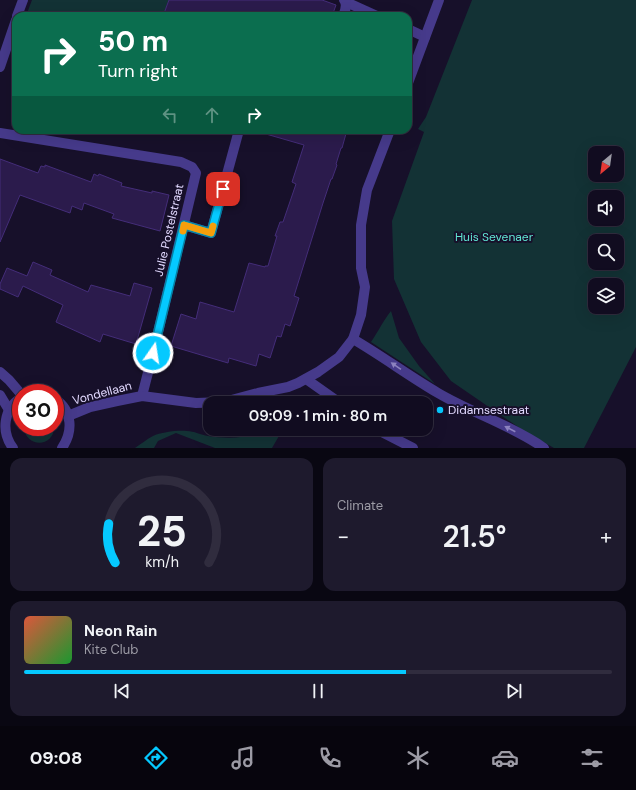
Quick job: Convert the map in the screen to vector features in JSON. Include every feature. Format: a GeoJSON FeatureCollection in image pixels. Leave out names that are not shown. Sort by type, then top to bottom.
{"type":"FeatureCollection","features":[{"type":"Feature","properties":{"kind":"street"},"geometry":{"type":"LineString","coordinates":[[19,12],[23,0]]}},
{"type":"Feature","properties":{"kind":"street"},"geometry":{"type":"LineString","coordinates":[[412,71],[440,0]]}},
{"type":"Feature","properties":{"kind":"street"},"geometry":{"type":"LineString","coordinates":[[344,12],[346,8],[345,1]]}},
{"type":"Feature","properties":{"kind":"street"},"geometry":{"type":"LineString","coordinates":[[345,1],[369,12]]}},
{"type":"Feature","properties":{"kind":"street"},"geometry":{"type":"LineString","coordinates":[[412,31],[425,37]]}},
{"type":"Feature","properties":{"kind":"street"},"geometry":{"type":"LineString","coordinates":[[0,67],[12,32]]}},
{"type":"Feature","properties":{"kind":"street","name":"Julie Postelstraat"},"geometry":{"type":"LineString","coordinates":[[0,133],[181,162],[192,167],[196,173],[142,396]]}},
{"type":"Feature","properties":{"kind":"street"},"geometry":{"type":"LineString","coordinates":[[184,225],[211,233],[239,134]]}},
{"type":"Feature","properties":{"kind":"street","name":"Vondellaan"},"geometry":{"type":"LineString","coordinates":[[68,416],[90,407],[142,396],[196,403],[224,402],[288,387],[318,372],[339,357],[353,339],[361,315],[365,287],[362,268],[361,225],[368,190],[389,134]]}},
{"type":"Feature","properties":{"kind":"street"},"geometry":{"type":"LineString","coordinates":[[353,339],[439,394],[517,432],[544,448]]}},
{"type":"Feature","properties":{"kind":"street"},"geometry":{"type":"LineString","coordinates":[[0,372],[12,384]]}},
{"type":"Feature","properties":{"kind":"street"},"geometry":{"type":"LineString","coordinates":[[306,379],[330,396]]}},
{"type":"Feature","properties":{"kind":"street"},"geometry":{"type":"LineString","coordinates":[[0,395],[9,410]]}},
{"type":"Feature","properties":{"kind":"street"},"geometry":{"type":"LineString","coordinates":[[12,406],[5,422],[5,429],[6,436],[13,448]]}},
{"type":"Feature","properties":{"kind":"street"},"geometry":{"type":"LineString","coordinates":[[62,448],[70,433],[70,424],[64,408]]}},
{"type":"Feature","properties":{"kind":"street"},"geometry":{"type":"LineString","coordinates":[[390,436],[413,448]]}},
{"type":"Feature","properties":{"kind":"green space"},"geometry":{"type":"Polygon","coordinates":[[[32,0],[169,0],[164,12],[28,12],[32,0]]]}},
{"type":"Feature","properties":{"kind":"green space","name":"Huis Sevenaer"},"geometry":{"type":"Polygon","coordinates":[[[472,0],[636,0],[636,347],[584,448],[554,448],[524,431],[451,381],[421,342],[394,279],[392,221],[424,132],[418,129],[426,117],[472,0]]]}},
{"type":"Feature","properties":{"kind":"green space"},"geometry":{"type":"Polygon","coordinates":[[[391,311],[399,338],[419,366],[435,384],[371,342],[391,311]]]}},
{"type":"Feature","properties":{"kind":"green space"},"geometry":{"type":"Polygon","coordinates":[[[190,431],[203,435],[203,436],[223,438],[279,436],[272,448],[215,448],[176,433],[158,441],[154,448],[135,448],[146,440],[160,433],[190,431]]]}},
{"type":"Feature","properties":{"kind":"green space"},"geometry":{"type":"Polygon","coordinates":[[[27,436],[51,436],[45,442],[39,443],[29,439],[27,436]]]}},
{"type":"Feature","properties":{"kind":"building"},"geometry":{"type":"Polygon","coordinates":[[[169,0],[322,0],[336,5],[333,12],[164,12],[169,0]]]}},
{"type":"Feature","properties":{"kind":"building"},"geometry":{"type":"Polygon","coordinates":[[[266,134],[346,134],[294,296],[299,298],[290,326],[285,324],[281,337],[277,336],[270,358],[259,354],[256,366],[229,358],[228,363],[171,346],[181,314],[196,319],[200,302],[234,312],[249,263],[265,267],[268,266],[277,236],[275,236],[280,222],[283,222],[296,184],[292,182],[304,145],[266,134]]]}},
{"type":"Feature","properties":{"kind":"building"},"geometry":{"type":"Polygon","coordinates":[[[0,159],[38,173],[41,166],[45,167],[45,165],[91,182],[94,174],[98,176],[99,174],[122,183],[121,186],[169,195],[160,231],[112,218],[114,214],[84,203],[82,210],[72,206],[70,213],[20,195],[0,242],[0,159]]]}},
{"type":"Feature","properties":{"kind":"building"},"geometry":{"type":"Polygon","coordinates":[[[33,262],[52,270],[50,275],[88,292],[91,285],[130,296],[134,283],[152,288],[136,344],[103,334],[100,342],[56,322],[63,305],[23,286],[18,297],[0,289],[0,284],[7,268],[27,276],[33,262]]]}},
{"type":"Feature","properties":{"kind":"slow traffic"},"geometry":{"type":"LineString","coordinates":[[183,231],[184,225],[211,233],[213,226]]}},
{"type":"Feature","properties":{"kind":"place","name":"Didamsestraat"},"geometry":{"type":"Point","coordinates":[440,410]}},
{"type":"Feature","properties":{"kind":"route"},"geometry":{"type":"LineString","coordinates":[[153,353],[184,225],[211,233],[223,189]]}}]}
